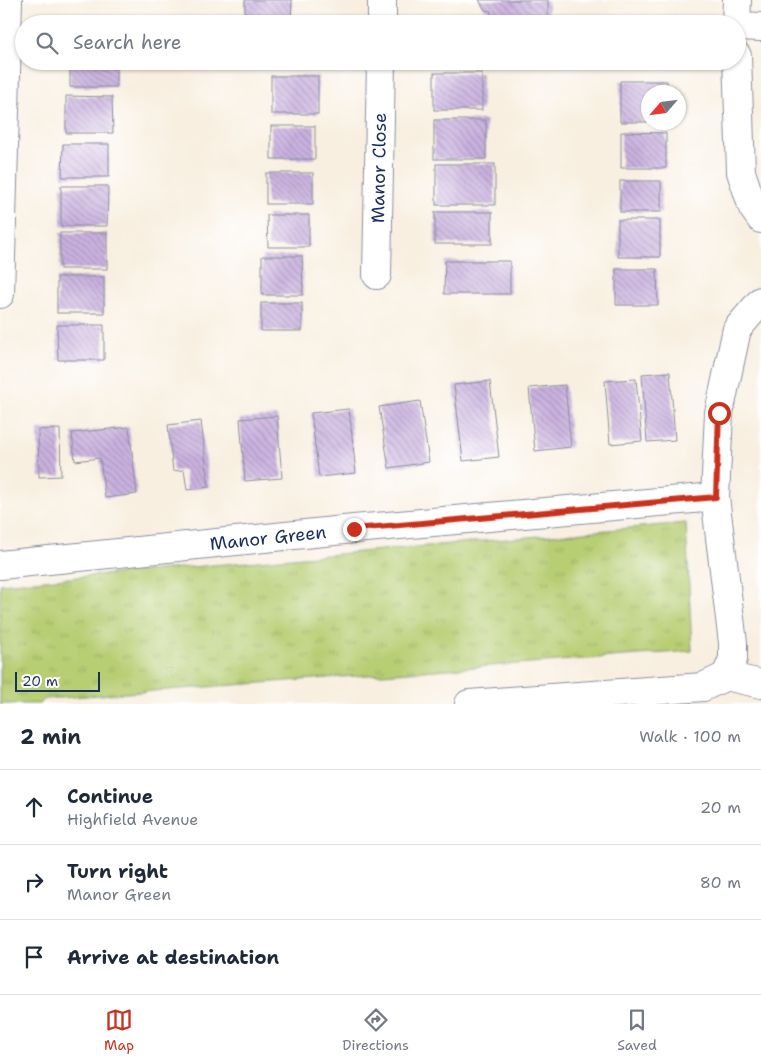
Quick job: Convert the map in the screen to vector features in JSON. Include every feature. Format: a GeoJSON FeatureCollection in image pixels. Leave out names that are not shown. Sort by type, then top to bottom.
{"type":"FeatureCollection","features":[{"type":"Feature","properties":{"kind":"street"},"geometry":{"type":"LineString","coordinates":[[0,294],[8,0]]}},
{"type":"Feature","properties":{"kind":"street"},"geometry":{"type":"LineString","coordinates":[[382,0],[382,15]]}},
{"type":"Feature","properties":{"kind":"street"},"geometry":{"type":"LineString","coordinates":[[737,0],[737,15]]}},
{"type":"Feature","properties":{"kind":"street"},"geometry":{"type":"LineString","coordinates":[[746,26],[761,27]]}},
{"type":"Feature","properties":{"kind":"street","name":"Manor Close"},"geometry":{"type":"LineString","coordinates":[[377,275],[381,70]]}},
{"type":"Feature","properties":{"kind":"street"},"geometry":{"type":"LineString","coordinates":[[738,70],[742,172],[753,208],[761,219]]}},
{"type":"Feature","properties":{"kind":"street"},"geometry":{"type":"LineString","coordinates":[[469,704],[703,688],[726,676],[733,659],[733,643],[716,497],[719,413],[737,329],[761,301]]}},
{"type":"Feature","properties":{"kind":"street","name":"Manor Green"},"geometry":{"type":"LineString","coordinates":[[0,565],[354,529],[716,497]]}},
{"type":"Feature","properties":{"kind":"street"},"geometry":{"type":"LineString","coordinates":[[726,676],[761,684]]}},
{"type":"Feature","properties":{"kind":"green space"},"geometry":{"type":"Polygon","coordinates":[[[686,523],[692,651],[45,699],[39,704],[0,704],[0,584],[686,523]]]}},
{"type":"Feature","properties":{"kind":"building"},"geometry":{"type":"Polygon","coordinates":[[[245,0],[292,0],[291,15],[245,15],[245,0]]]}},
{"type":"Feature","properties":{"kind":"building"},"geometry":{"type":"Polygon","coordinates":[[[479,0],[548,0],[548,15],[491,15],[491,11],[485,10],[479,0]]]}},
{"type":"Feature","properties":{"kind":"building"},"geometry":{"type":"Polygon","coordinates":[[[70,70],[116,70],[116,87],[70,87],[70,70]]]}},
{"type":"Feature","properties":{"kind":"building"},"geometry":{"type":"Polygon","coordinates":[[[434,73],[482,73],[482,110],[434,110],[434,73]]]}},
{"type":"Feature","properties":{"kind":"building"},"geometry":{"type":"Polygon","coordinates":[[[271,76],[318,76],[318,114],[271,114],[271,76]]]}},
{"type":"Feature","properties":{"kind":"building"},"geometry":{"type":"Polygon","coordinates":[[[620,81],[667,81],[667,85],[641,85],[641,122],[620,122],[620,81]]]}},
{"type":"Feature","properties":{"kind":"building"},"geometry":{"type":"Polygon","coordinates":[[[66,96],[112,97],[113,133],[66,133],[66,96]]]}},
{"type":"Feature","properties":{"kind":"building"},"geometry":{"type":"Polygon","coordinates":[[[434,120],[486,120],[486,159],[434,159],[434,120]]]}},
{"type":"Feature","properties":{"kind":"building"},"geometry":{"type":"Polygon","coordinates":[[[271,126],[315,126],[315,159],[271,159],[271,126]]]}},
{"type":"Feature","properties":{"kind":"building"},"geometry":{"type":"Polygon","coordinates":[[[621,132],[666,133],[666,168],[621,168],[621,132]]]}},
{"type":"Feature","properties":{"kind":"building"},"geometry":{"type":"Polygon","coordinates":[[[63,144],[109,144],[109,177],[62,177],[63,144]]]}},
{"type":"Feature","properties":{"kind":"building"},"geometry":{"type":"Polygon","coordinates":[[[436,164],[495,164],[495,205],[436,205],[436,164]]]}},
{"type":"Feature","properties":{"kind":"building"},"geometry":{"type":"Polygon","coordinates":[[[266,173],[313,173],[313,204],[266,204],[266,173]]]}},
{"type":"Feature","properties":{"kind":"building"},"geometry":{"type":"Polygon","coordinates":[[[620,181],[661,181],[661,212],[620,212],[620,181]]]}},
{"type":"Feature","properties":{"kind":"building"},"geometry":{"type":"Polygon","coordinates":[[[61,186],[108,186],[107,226],[61,226],[61,186]]]}},
{"type":"Feature","properties":{"kind":"building"},"geometry":{"type":"Polygon","coordinates":[[[435,212],[492,212],[492,244],[435,244],[435,212]]]}},
{"type":"Feature","properties":{"kind":"building"},"geometry":{"type":"Polygon","coordinates":[[[267,215],[309,215],[309,247],[268,247],[267,215]]]}},
{"type":"Feature","properties":{"kind":"building"},"geometry":{"type":"Polygon","coordinates":[[[618,220],[660,220],[660,257],[618,257],[618,220]]]}},
{"type":"Feature","properties":{"kind":"building"},"geometry":{"type":"Polygon","coordinates":[[[60,233],[107,233],[107,269],[60,269],[60,233]]]}},
{"type":"Feature","properties":{"kind":"building"},"geometry":{"type":"Polygon","coordinates":[[[262,256],[302,256],[303,295],[262,295],[262,256]]]}},
{"type":"Feature","properties":{"kind":"building"},"geometry":{"type":"Polygon","coordinates":[[[445,261],[510,261],[510,294],[444,294],[445,261]]]}},
{"type":"Feature","properties":{"kind":"building"},"geometry":{"type":"Polygon","coordinates":[[[616,269],[657,269],[658,305],[616,305],[616,269]]]}},
{"type":"Feature","properties":{"kind":"building"},"geometry":{"type":"Polygon","coordinates":[[[57,277],[104,277],[104,313],[57,313],[57,277]]]}},
{"type":"Feature","properties":{"kind":"building"},"geometry":{"type":"Polygon","coordinates":[[[261,303],[302,303],[302,331],[261,331],[261,303]]]}},
{"type":"Feature","properties":{"kind":"building"},"geometry":{"type":"Polygon","coordinates":[[[57,325],[104,325],[104,360],[58,360],[57,325]]]}},
{"type":"Feature","properties":{"kind":"building"},"geometry":{"type":"Polygon","coordinates":[[[670,372],[675,440],[647,442],[642,374],[670,372]]]}},
{"type":"Feature","properties":{"kind":"building"},"geometry":{"type":"Polygon","coordinates":[[[636,379],[642,441],[610,444],[605,381],[636,379]]]}},
{"type":"Feature","properties":{"kind":"building"},"geometry":{"type":"Polygon","coordinates":[[[490,381],[499,457],[463,461],[454,385],[490,381]]]}},
{"type":"Feature","properties":{"kind":"building"},"geometry":{"type":"Polygon","coordinates":[[[565,385],[571,447],[535,451],[529,388],[565,385]]]}},
{"type":"Feature","properties":{"kind":"building"},"geometry":{"type":"Polygon","coordinates":[[[420,401],[429,462],[389,468],[379,407],[420,401]]]}},
{"type":"Feature","properties":{"kind":"building"},"geometry":{"type":"Polygon","coordinates":[[[349,409],[356,473],[319,477],[311,413],[349,409]]]}},
{"type":"Feature","properties":{"kind":"building"},"geometry":{"type":"Polygon","coordinates":[[[277,416],[282,478],[245,481],[240,419],[277,416]]]}},
{"type":"Feature","properties":{"kind":"building"},"geometry":{"type":"Polygon","coordinates":[[[201,421],[209,487],[187,490],[184,470],[173,471],[168,425],[201,421]]]}},
{"type":"Feature","properties":{"kind":"building"},"geometry":{"type":"Polygon","coordinates":[[[129,427],[137,494],[105,498],[100,458],[75,461],[72,433],[129,427]]]}},
{"type":"Feature","properties":{"kind":"building"},"geometry":{"type":"Polygon","coordinates":[[[60,429],[61,476],[39,477],[38,430],[60,429]]]}},
{"type":"Feature","properties":{"kind":"route"},"geometry":{"type":"LineString","coordinates":[[354,529],[716,497],[715,478],[719,413]]}}]}
